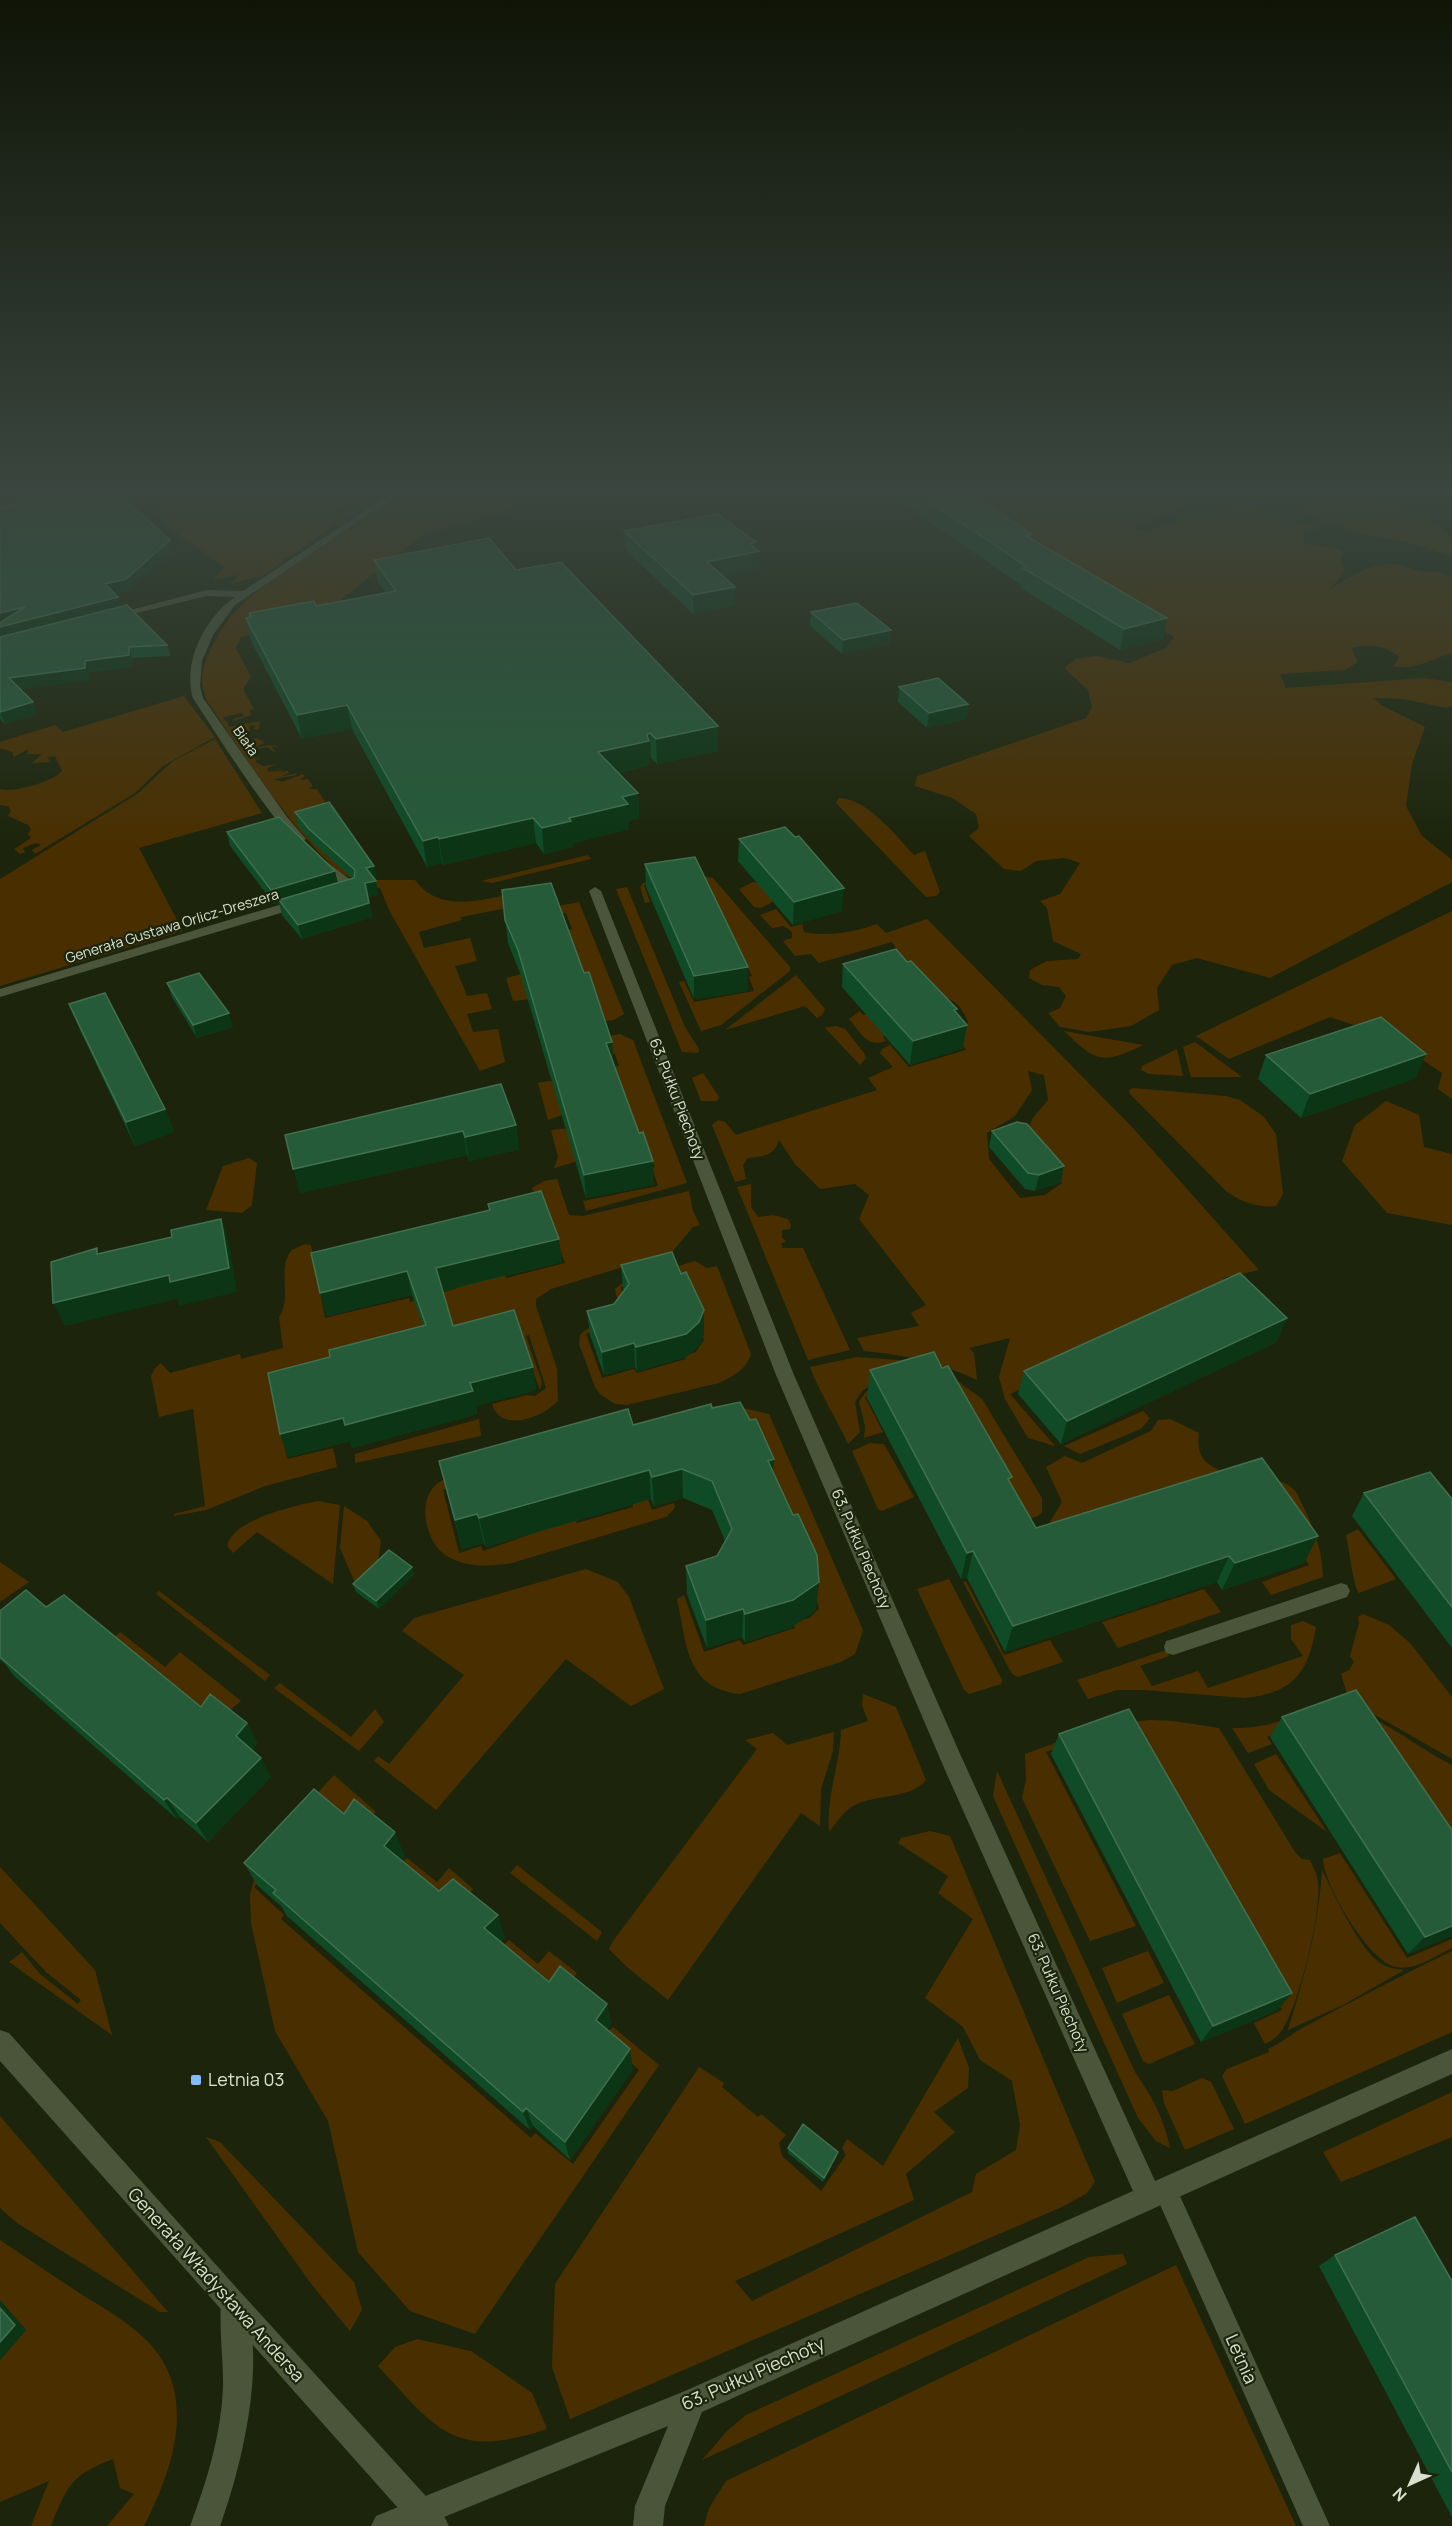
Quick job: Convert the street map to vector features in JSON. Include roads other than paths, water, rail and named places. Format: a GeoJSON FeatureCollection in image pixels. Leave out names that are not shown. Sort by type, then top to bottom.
{"type":"FeatureCollection","features":[{"type":"Feature","properties":{"kind":"street"},"geometry":{"type":"LineString","coordinates":[[100,619],[133,611]]}},
{"type":"Feature","properties":{"kind":"street","name":"Biała"},"geometry":{"type":"LineString","coordinates":[[226,611],[220,617],[202,650],[193,686],[217,726],[283,820],[346,889]]}},
{"type":"Feature","properties":{"kind":"street","name":"63. Pułku Piechoty"},"geometry":{"type":"LineString","coordinates":[[595,891],[785,1375],[953,1763],[1158,2194]]}},
{"type":"Feature","properties":{"kind":"street","name":"Generała Gustawa Orlicz-Dreszera"},"geometry":{"type":"LineString","coordinates":[[0,993],[319,897]]}},
{"type":"Feature","properties":{"kind":"street","name":"Generała Władysława Andersa"},"geometry":{"type":"LineString","coordinates":[[0,2042],[233,2305],[427,2518]]}},
{"type":"Feature","properties":{"kind":"street","name":"63. Pułku Piechoty"},"geometry":{"type":"LineString","coordinates":[[386,2526],[427,2518],[692,2402],[1158,2194],[1191,2176],[1452,2061]]}},
{"type":"Feature","properties":{"kind":"street"},"geometry":{"type":"LineString","coordinates":[[205,2526],[222,2474],[240,2382],[240,2346],[233,2305]]}},
{"type":"Feature","properties":{"kind":"street"},"geometry":{"type":"LineString","coordinates":[[648,2526],[650,2506],[692,2402]]}},
{"type":"Feature","properties":{"kind":"lane"},"geometry":{"type":"LineString","coordinates":[[1173,1647],[1341,1591]]}},
{"type":"Feature","properties":{"kind":"lane","name":"Letnia"},"geometry":{"type":"LineString","coordinates":[[1158,2194],[1317,2526]]}},
{"type":"Feature","properties":{"kind":"place","name":"Letnia 03"},"geometry":{"type":"Point","coordinates":[196,2080]}}]}
